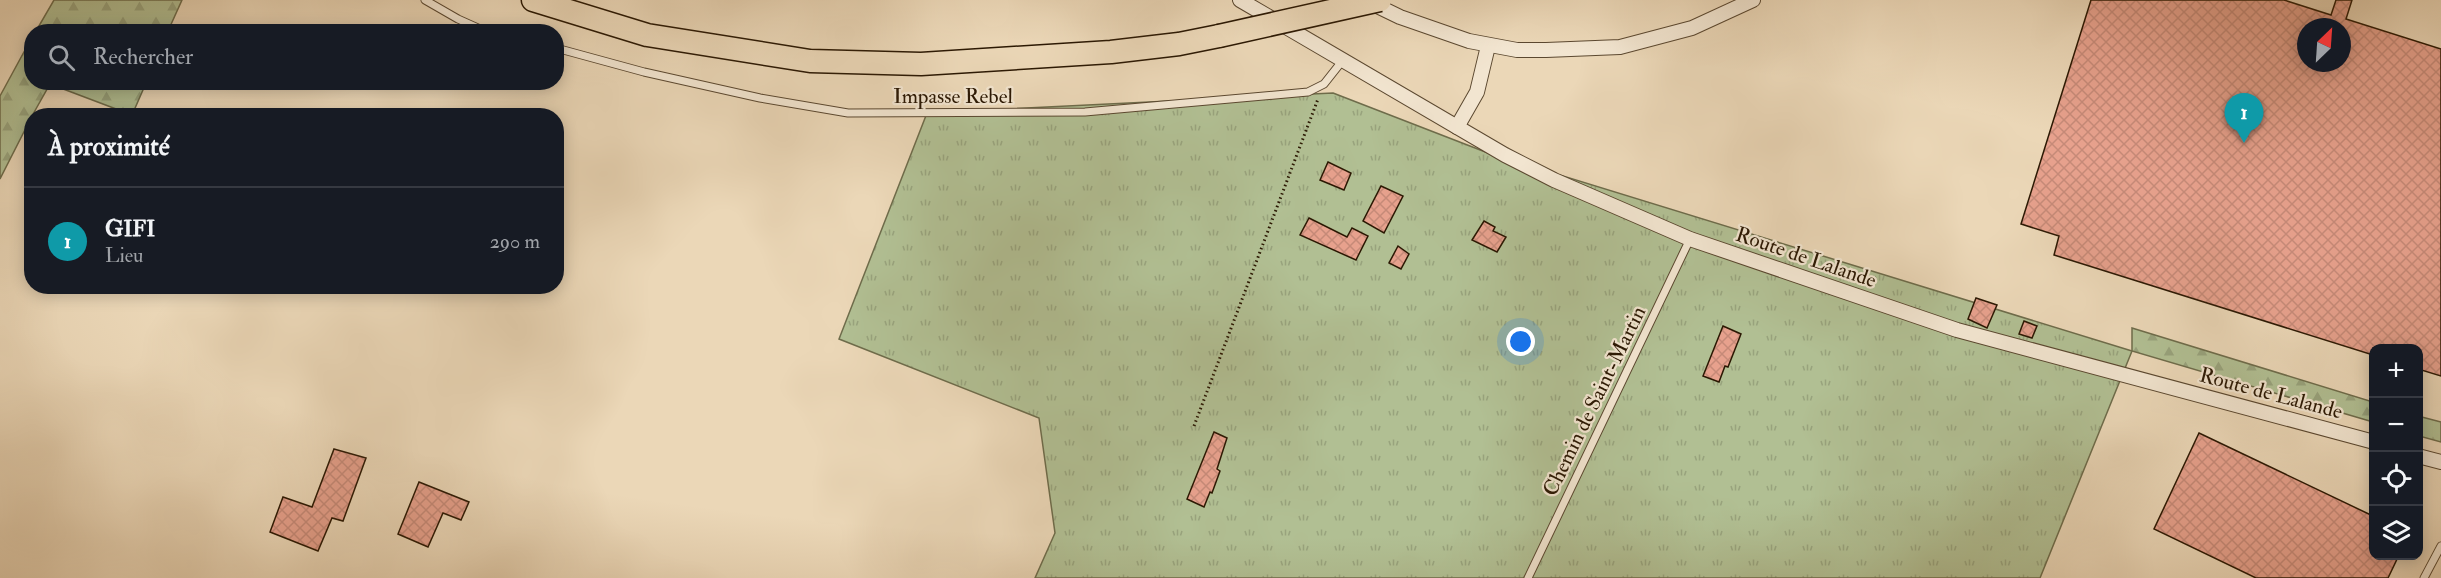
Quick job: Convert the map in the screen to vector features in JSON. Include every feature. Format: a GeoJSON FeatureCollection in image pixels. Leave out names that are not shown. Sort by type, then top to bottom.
{"type":"FeatureCollection","features":[{"type":"Feature","properties":{"kind":"main road"},"geometry":{"type":"LineString","coordinates":[[532,0],[647,34],[810,61],[921,64],[1111,52],[1179,44],[1380,0]]}},
{"type":"Feature","properties":{"kind":"street","name":"Route de Lalande"},"geometry":{"type":"LineString","coordinates":[[1240,0],[1505,155],[1554,180],[1690,239],[1957,330],[2369,441]]}},
{"type":"Feature","properties":{"kind":"street"},"geometry":{"type":"LineString","coordinates":[[1364,0],[1438,32],[1488,46],[1536,50],[1620,47],[1692,28],[1753,0]]}},
{"type":"Feature","properties":{"kind":"street"},"geometry":{"type":"LineString","coordinates":[[1457,127],[1477,92],[1488,46]]}},
{"type":"Feature","properties":{"kind":"street"},"geometry":{"type":"LineString","coordinates":[[2423,457],[2441,462]]}},
{"type":"Feature","properties":{"kind":"lane"},"geometry":{"type":"LineString","coordinates":[[425,0],[469,24]]}},
{"type":"Feature","properties":{"kind":"lane","name":"Impasse Rebel"},"geometry":{"type":"LineString","coordinates":[[564,50],[644,72],[725,90],[848,113],[1085,112],[1308,92],[1324,84]]}},
{"type":"Feature","properties":{"kind":"lane"},"geometry":{"type":"LineString","coordinates":[[1324,84],[1343,60]]}},
{"type":"Feature","properties":{"kind":"lane","name":"Chemin de Saint-Martin"},"geometry":{"type":"LineString","coordinates":[[1528,578],[1690,239]]}},
{"type":"Feature","properties":{"kind":"lane"},"geometry":{"type":"LineString","coordinates":[[2424,578],[2441,546]]}},
{"type":"Feature","properties":{"kind":"path"},"geometry":{"type":"LineString","coordinates":[[1194,426],[1324,84]]}},
{"type":"Feature","properties":{"kind":"green space"},"geometry":{"type":"Polygon","coordinates":[[[54,0],[182,0],[171,24],[40,24],[54,0]]]}},
{"type":"Feature","properties":{"kind":"green space"},"geometry":{"type":"Polygon","coordinates":[[[24,52],[24,90],[47,90],[36,108],[24,108],[24,132],[0,179],[0,96],[24,52]]]}},
{"type":"Feature","properties":{"kind":"green space"},"geometry":{"type":"Polygon","coordinates":[[[66,90],[143,90],[135,108],[113,108],[66,90]]]}},
{"type":"Feature","properties":{"kind":"green space"},"geometry":{"type":"Polygon","coordinates":[[[1333,93],[1488,153],[2132,351],[2040,578],[1035,578],[1055,533],[1039,418],[839,339],[927,113],[1333,93]]]}},
{"type":"Feature","properties":{"kind":"green space"},"geometry":{"type":"Polygon","coordinates":[[[2132,328],[2369,401],[2369,421],[2132,351],[2132,328]]]}},
{"type":"Feature","properties":{"kind":"green space"},"geometry":{"type":"Polygon","coordinates":[[[2423,417],[2441,422],[2441,442],[2423,437],[2423,417]]]}},
{"type":"Feature","properties":{"kind":"building"},"geometry":{"type":"Polygon","coordinates":[[[2091,0],[2284,0],[2331,15],[2336,0],[2352,0],[2346,18],[2297,18],[2297,72],[2351,72],[2351,21],[2441,49],[2441,376],[2423,371],[2423,344],[2369,344],[2369,354],[2054,255],[2059,236],[2021,224],[2091,0]]]}},
{"type":"Feature","properties":{"kind":"building"},"geometry":{"type":"Polygon","coordinates":[[[1328,162],[1351,173],[1344,190],[1320,180],[1328,162]]]}},
{"type":"Feature","properties":{"kind":"building"},"geometry":{"type":"Polygon","coordinates":[[[1381,186],[1403,196],[1384,233],[1363,221],[1381,186]]]}},
{"type":"Feature","properties":{"kind":"building"},"geometry":{"type":"Polygon","coordinates":[[[1309,218],[1347,237],[1352,228],[1368,236],[1356,260],[1300,235],[1309,218]]]}},
{"type":"Feature","properties":{"kind":"building"},"geometry":{"type":"Polygon","coordinates":[[[1484,221],[1495,227],[1493,231],[1506,237],[1497,252],[1472,240],[1484,221]]]}},
{"type":"Feature","properties":{"kind":"building"},"geometry":{"type":"Polygon","coordinates":[[[1398,246],[1409,254],[1401,269],[1389,263],[1398,246]]]}},
{"type":"Feature","properties":{"kind":"building"},"geometry":{"type":"Polygon","coordinates":[[[1976,298],[1997,305],[1987,328],[1968,319],[1976,298]]]}},
{"type":"Feature","properties":{"kind":"building"},"geometry":{"type":"Polygon","coordinates":[[[2024,321],[2037,326],[2032,338],[2019,334],[2024,321]]]}},
{"type":"Feature","properties":{"kind":"building"},"geometry":{"type":"Polygon","coordinates":[[[1723,326],[1741,334],[1728,367],[1725,366],[1719,382],[1703,376],[1723,326]]]}},
{"type":"Feature","properties":{"kind":"building"},"geometry":{"type":"Polygon","coordinates":[[[1214,432],[1227,438],[1217,469],[1220,471],[1204,507],[1187,499],[1214,432]]]}},
{"type":"Feature","properties":{"kind":"building"},"geometry":{"type":"Polygon","coordinates":[[[2199,433],[2369,514],[2369,560],[2397,560],[2388,578],[2256,578],[2154,529],[2199,433]]]}},
{"type":"Feature","properties":{"kind":"building"},"geometry":{"type":"Polygon","coordinates":[[[334,449],[366,458],[343,521],[332,518],[318,551],[270,532],[283,497],[312,507],[334,449]]]}},
{"type":"Feature","properties":{"kind":"building"},"geometry":{"type":"Polygon","coordinates":[[[419,482],[469,502],[461,520],[443,513],[428,547],[398,534],[419,482]]]}},
{"type":"Feature","properties":{"kind":"place","name":"GIFI"},"geometry":{"type":"Point","coordinates":[2244,143]}}]}
